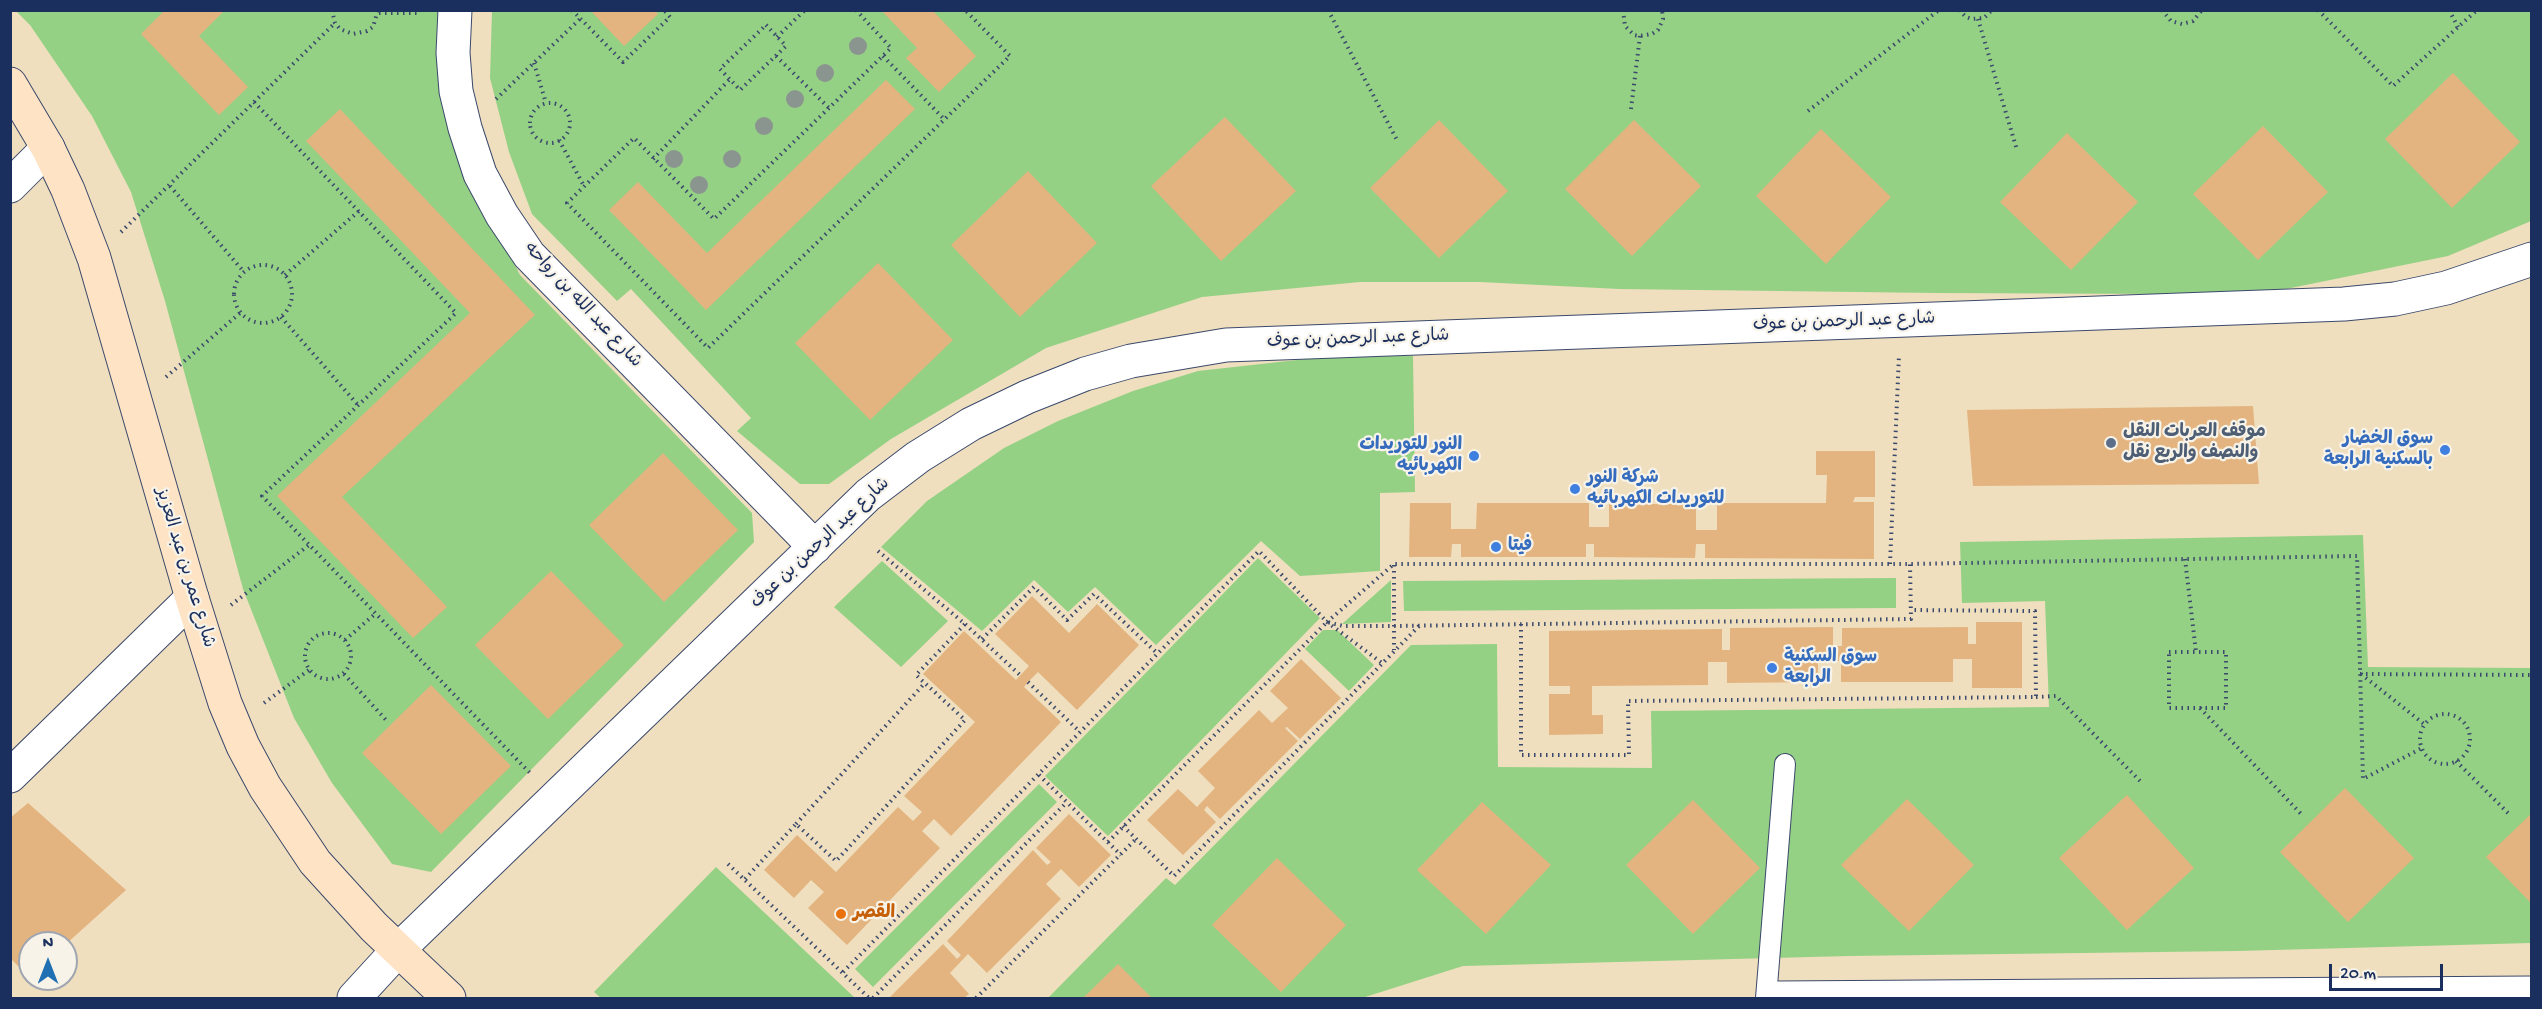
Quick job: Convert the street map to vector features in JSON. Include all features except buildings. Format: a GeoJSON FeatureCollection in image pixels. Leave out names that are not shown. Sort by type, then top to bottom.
{"type":"FeatureCollection","features":[{"type":"Feature","properties":{"kind":"street","name":"شارع عبد الله بن رواحه"},"geometry":{"type":"LineString","coordinates":[[455,10],[456,91],[480,174],[502,215],[529,255],[815,547]]}},
{"type":"Feature","properties":{"kind":"street","name":"شارع عمر بن عبد العزيز"},"geometry":{"type":"LineString","coordinates":[[10,84],[48,148],[68,190],[94,258],[192,598],[234,725],[265,787],[315,862],[344,896],[449,999]]}},
{"type":"Feature","properties":{"kind":"street"},"geometry":{"type":"LineString","coordinates":[[10,186],[48,148]]}},
{"type":"Feature","properties":{"kind":"street","name":"شارع عبد الرحمن بن عوف"},"geometry":{"type":"LineString","coordinates":[[354,999],[398,950],[868,495],[918,457],[971,424],[1027,397],[1085,374],[1131,361],[1235,345],[2344,304],[2395,299],[2446,288],[2532,259]]}},
{"type":"Feature","properties":{"kind":"street"},"geometry":{"type":"LineString","coordinates":[[10,776],[192,598]]}},
{"type":"Feature","properties":{"kind":"street"},"geometry":{"type":"LineString","coordinates":[[1777,999],[2532,993]]}},
{"type":"Feature","properties":{"kind":"lane"},"geometry":{"type":"LineString","coordinates":[[1766,999],[1785,764]]}},
{"type":"Feature","properties":{"kind":"path"},"geometry":{"type":"LineString","coordinates":[[332,10],[335,23],[346,32],[360,34],[373,27],[378,10]]}},
{"type":"Feature","properties":{"kind":"path"},"geometry":{"type":"LineString","coordinates":[[572,10],[623,62],[670,17],[664,10]]}},
{"type":"Feature","properties":{"kind":"path"},"geometry":{"type":"LineString","coordinates":[[777,37],[805,10]]}},
{"type":"Feature","properties":{"kind":"path"},"geometry":{"type":"LineString","coordinates":[[856,10],[891,48],[714,219],[634,138],[567,203],[708,348],[1010,56],[965,10]]}},
{"type":"Feature","properties":{"kind":"path"},"geometry":{"type":"LineString","coordinates":[[1328,10],[1397,140]]}},
{"type":"Feature","properties":{"kind":"path"},"geometry":{"type":"LineString","coordinates":[[1623,10],[1625,26],[1634,35],[1640,36],[1652,34],[1658,30],[1662,10]]}},
{"type":"Feature","properties":{"kind":"path"},"geometry":{"type":"LineString","coordinates":[[1808,111],[1939,10]]}},
{"type":"Feature","properties":{"kind":"path"},"geometry":{"type":"LineString","coordinates":[[1959,10],[1966,17],[1978,19],[1984,18],[1992,10]]}},
{"type":"Feature","properties":{"kind":"path"},"geometry":{"type":"LineString","coordinates":[[2162,10],[2171,21],[2182,24],[2193,21],[2202,10]]}},
{"type":"Feature","properties":{"kind":"path"},"geometry":{"type":"LineString","coordinates":[[2318,10],[2393,86],[2477,10]]}},
{"type":"Feature","properties":{"kind":"path"},"geometry":{"type":"LineString","coordinates":[[2449,10],[2458,27]]}},
{"type":"Feature","properties":{"kind":"path"},"geometry":{"type":"LineString","coordinates":[[465,128],[580,18]]}},
{"type":"Feature","properties":{"kind":"path"},"geometry":{"type":"LineString","coordinates":[[1978,19],[2017,150]]}},
{"type":"Feature","properties":{"kind":"path"},"geometry":{"type":"LineString","coordinates":[[94,258],[335,23]]}},
{"type":"Feature","properties":{"kind":"path"},"geometry":{"type":"LineString","coordinates":[[766,25],[786,46],[776,56],[740,90],[720,69],[766,25]]}},
{"type":"Feature","properties":{"kind":"path"},"geometry":{"type":"LineString","coordinates":[[1631,109],[1640,36]]}},
{"type":"Feature","properties":{"kind":"path"},"geometry":{"type":"LineString","coordinates":[[776,56],[829,108]]}},
{"type":"Feature","properties":{"kind":"path"},"geometry":{"type":"LineString","coordinates":[[883,56],[944,120]]}},
{"type":"Feature","properties":{"kind":"path"},"geometry":{"type":"LineString","coordinates":[[534,63],[546,103]]}},
{"type":"Feature","properties":{"kind":"path"},"geometry":{"type":"LineString","coordinates":[[653,159],[729,80]]}},
{"type":"Feature","properties":{"kind":"path"},"geometry":{"type":"LineString","coordinates":[[254,102],[456,313],[262,496],[555,799]]}},
{"type":"Feature","properties":{"kind":"path"},"geometry":{"type":"LineString","coordinates":[[546,103],[558,104],[564,108],[570,119],[568,131],[559,140],[546,142],[534,135],[531,130],[531,116],[534,110],[546,103]]}},
{"type":"Feature","properties":{"kind":"path"},"geometry":{"type":"LineString","coordinates":[[559,140],[584,186]]}},
{"type":"Feature","properties":{"kind":"path"},"geometry":{"type":"LineString","coordinates":[[170,186],[243,272]]}},
{"type":"Feature","properties":{"kind":"path"},"geometry":{"type":"LineString","coordinates":[[285,275],[359,211]]}},
{"type":"Feature","properties":{"kind":"path"},"geometry":{"type":"LineString","coordinates":[[260,265],[269,266],[285,275],[292,292],[287,310],[281,317],[274,321],[256,323],[240,313],[236,306],[234,288],[243,272],[260,265]]}},
{"type":"Feature","properties":{"kind":"path"},"geometry":{"type":"LineString","coordinates":[[135,404],[240,313]]}},
{"type":"Feature","properties":{"kind":"path"},"geometry":{"type":"LineString","coordinates":[[281,317],[358,405]]}},
{"type":"Feature","properties":{"kind":"path"},"geometry":{"type":"LineString","coordinates":[[1890,564],[1900,321]]}},
{"type":"Feature","properties":{"kind":"path"},"geometry":{"type":"LineString","coordinates":[[202,628],[309,545]]}},
{"type":"Feature","properties":{"kind":"path"},"geometry":{"type":"LineString","coordinates":[[878,550],[965,624],[1020,675]]}},
{"type":"Feature","properties":{"kind":"path"},"geometry":{"type":"LineString","coordinates":[[843,972],[1259,551],[1327,622],[1382,663]]}},
{"type":"Feature","properties":{"kind":"path"},"geometry":{"type":"LineString","coordinates":[[1108,842],[1327,622],[1394,564],[1910,564],[2357,556],[2363,779],[2422,748]]}},
{"type":"Feature","properties":{"kind":"path"},"geometry":{"type":"LineString","coordinates":[[2185,559],[2196,652]]}},
{"type":"Feature","properties":{"kind":"path"},"geometry":{"type":"LineString","coordinates":[[1394,564],[1394,650]]}},
{"type":"Feature","properties":{"kind":"path"},"geometry":{"type":"LineString","coordinates":[[1327,622],[1344,626],[1394,626],[1911,619],[1910,564]]}},
{"type":"Feature","properties":{"kind":"path"},"geometry":{"type":"LineString","coordinates":[[982,639],[1034,587],[1067,620],[1095,594],[1158,654]]}},
{"type":"Feature","properties":{"kind":"path"},"geometry":{"type":"LineString","coordinates":[[1911,610],[2035,611],[2036,697]]}},
{"type":"Feature","properties":{"kind":"path"},"geometry":{"type":"LineString","coordinates":[[345,640],[375,614]]}},
{"type":"Feature","properties":{"kind":"path"},"geometry":{"type":"LineString","coordinates":[[796,824],[836,861],[965,720],[916,675],[965,624]]}},
{"type":"Feature","properties":{"kind":"path"},"geometry":{"type":"LineString","coordinates":[[1521,624],[1521,755],[1629,755],[1628,701],[2056,696],[2142,783]]}},
{"type":"Feature","properties":{"kind":"path"},"geometry":{"type":"LineString","coordinates":[[1124,826],[1174,876],[1420,625]]}},
{"type":"Feature","properties":{"kind":"path"},"geometry":{"type":"LineString","coordinates":[[332,633],[345,640],[352,654],[349,669],[344,674],[329,680],[309,670],[305,655],[306,648],[316,636],[332,633]]}},
{"type":"Feature","properties":{"kind":"path"},"geometry":{"type":"LineString","coordinates":[[2169,652],[2226,652],[2226,708],[2200,708],[2169,708],[2169,652]]}},
{"type":"Feature","properties":{"kind":"path"},"geometry":{"type":"LineString","coordinates":[[234,725],[309,670]]}},
{"type":"Feature","properties":{"kind":"path"},"geometry":{"type":"LineString","coordinates":[[344,674],[387,721]]}},
{"type":"Feature","properties":{"kind":"path"},"geometry":{"type":"LineString","coordinates":[[2360,674],[2532,675]]}},
{"type":"Feature","properties":{"kind":"path"},"geometry":{"type":"LineString","coordinates":[[2360,674],[2424,724]]}},
{"type":"Feature","properties":{"kind":"path"},"geometry":{"type":"LineString","coordinates":[[1028,682],[1080,732]]}},
{"type":"Feature","properties":{"kind":"path"},"geometry":{"type":"LineString","coordinates":[[745,879],[924,684]]}},
{"type":"Feature","properties":{"kind":"path"},"geometry":{"type":"LineString","coordinates":[[2200,708],[2303,816]]}},
{"type":"Feature","properties":{"kind":"path"},"geometry":{"type":"LineString","coordinates":[[2445,713],[2453,715],[2466,725],[2470,741],[2463,756],[2456,761],[2448,764],[2432,761],[2422,748],[2419,740],[2424,724],[2437,715],[2445,713]]}},
{"type":"Feature","properties":{"kind":"path"},"geometry":{"type":"LineString","coordinates":[[2456,761],[2511,816]]}},
{"type":"Feature","properties":{"kind":"path"},"geometry":{"type":"LineString","coordinates":[[1039,775],[1121,855]]}},
{"type":"Feature","properties":{"kind":"path"},"geometry":{"type":"LineString","coordinates":[[728,864],[871,999],[1067,802]]}},
{"type":"Feature","properties":{"kind":"path"},"geometry":{"type":"LineString","coordinates":[[976,999],[1136,839]]}},
{"type":"Feature","properties":{"kind":"green space"},"geometry":{"type":"Polygon","coordinates":[[[492,10],[2531,11],[2531,221],[2448,256],[2286,289],[2165,294],[1936,293],[1619,289],[1480,282],[1360,282],[1202,297],[1046,348],[891,439],[829,484],[800,484],[737,431],[751,418],[631,289],[617,301],[532,214],[509,152],[490,78],[492,10]]]}},
{"type":"Feature","properties":{"kind":"green space"},"geometry":{"type":"Polygon","coordinates":[[[16,11],[442,11],[475,186],[520,275],[752,513],[754,542],[431,872],[392,864],[332,783],[294,718],[243,589],[165,301],[131,192],[92,116],[30,25],[16,11]]]}},
{"type":"Feature","properties":{"kind":"green space"},"geometry":{"type":"Polygon","coordinates":[[[1333,356],[1413,356],[1415,492],[1380,493],[1380,571],[1300,576],[1261,541],[1156,645],[1095,587],[1068,612],[1034,580],[982,631],[881,547],[927,501],[1004,448],[1058,421],[1133,391],[1198,371],[1333,356]]]}},
{"type":"Feature","properties":{"kind":"green space"},"geometry":{"type":"Polygon","coordinates":[[[2363,535],[2368,667],[2531,668],[2531,943],[1463,966],[1362,998],[1048,998],[1166,878],[1175,885],[1411,645],[1497,644],[1498,767],[1652,768],[1651,711],[2049,707],[2045,601],[1962,603],[1960,542],[2363,535]]]}},
{"type":"Feature","properties":{"kind":"green space"},"geometry":{"type":"Polygon","coordinates":[[[1258,558],[1320,618],[1108,836],[1045,776],[1258,558]]]}},
{"type":"Feature","properties":{"kind":"green space"},"geometry":{"type":"Polygon","coordinates":[[[882,561],[948,621],[901,667],[834,607],[882,561]]]}},
{"type":"Feature","properties":{"kind":"green space"},"geometry":{"type":"Polygon","coordinates":[[[1896,578],[1896,608],[1404,611],[1403,581],[1896,578]]]}},
{"type":"Feature","properties":{"kind":"green space"},"geometry":{"type":"Polygon","coordinates":[[[1391,580],[1391,622],[1342,624],[1391,580]]]}},
{"type":"Feature","properties":{"kind":"green space"},"geometry":{"type":"Polygon","coordinates":[[[1323,630],[1337,630],[1374,665],[1349,691],[1305,649],[1323,630]]]}},
{"type":"Feature","properties":{"kind":"green space"},"geometry":{"type":"Polygon","coordinates":[[[1039,784],[1057,802],[873,987],[855,969],[1039,784]]]}},
{"type":"Feature","properties":{"kind":"green space"},"geometry":{"type":"Polygon","coordinates":[[[716,867],[854,997],[601,998],[594,992],[716,867]]]}},
{"type":"Feature","properties":{"kind":"place","name":"موقف العربات النقل والنصف والربع نقل"},"geometry":{"type":"Point","coordinates":[2111,443]}},
{"type":"Feature","properties":{"kind":"place","name":"سوق الخضار بالسكنية الرابعة"},"geometry":{"type":"Point","coordinates":[2445,450]}},
{"type":"Feature","properties":{"kind":"place","name":"النور للتوريدات الكهربائيه"},"geometry":{"type":"Point","coordinates":[1474,456]}},
{"type":"Feature","properties":{"kind":"place","name":"شركة النور للتوريدات الكهربائيه"},"geometry":{"type":"Point","coordinates":[1575,489]}},
{"type":"Feature","properties":{"kind":"place","name":"فيتا"},"geometry":{"type":"Point","coordinates":[1496,547]}},
{"type":"Feature","properties":{"kind":"place","name":"سوق السكنية الرابعة"},"geometry":{"type":"Point","coordinates":[1772,668]}},
{"type":"Feature","properties":{"kind":"place","name":"القصر"},"geometry":{"type":"Point","coordinates":[841,914]}}]}
